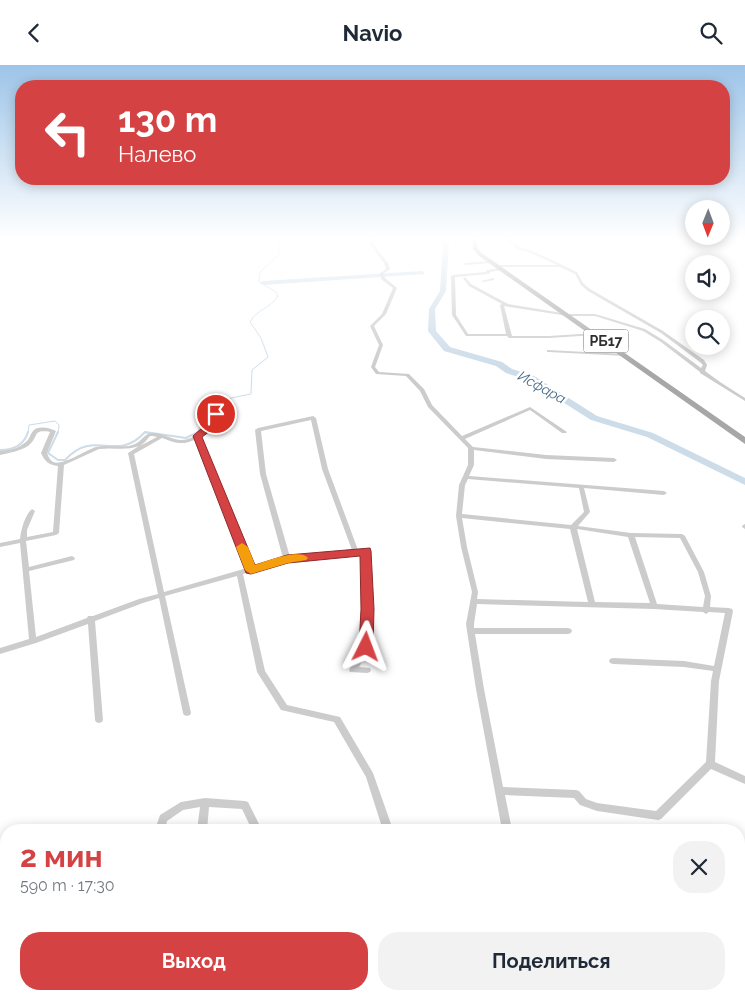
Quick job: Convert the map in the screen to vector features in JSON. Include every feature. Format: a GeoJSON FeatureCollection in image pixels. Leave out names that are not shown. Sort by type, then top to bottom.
{"type":"FeatureCollection","features":[{"type":"Feature","properties":{"kind":"main road","name":"РБ17"},"geometry":{"type":"LineString","coordinates":[[520,283],[626,355],[745,441]]}},
{"type":"Feature","properties":{"kind":"street"},"geometry":{"type":"LineString","coordinates":[[390,283],[395,287],[384,314],[372,327],[381,345],[373,367],[378,373],[407,375],[422,390],[430,406],[471,448],[546,457],[614,460]]}},
{"type":"Feature","properties":{"kind":"street"},"geometry":{"type":"LineString","coordinates":[[453,283],[454,315],[467,335],[510,335],[509,337],[596,335]]}},
{"type":"Feature","properties":{"kind":"street"},"geometry":{"type":"LineString","coordinates":[[468,283],[507,305],[568,315],[595,315],[644,330],[745,400]]}},
{"type":"Feature","properties":{"kind":"street"},"geometry":{"type":"LineString","coordinates":[[581,283],[589,290],[662,332],[690,352],[705,365],[702,372]]}},
{"type":"Feature","properties":{"kind":"street"},"geometry":{"type":"LineString","coordinates":[[507,305],[502,305],[510,335]]}},
{"type":"Feature","properties":{"kind":"street"},"geometry":{"type":"LineString","coordinates":[[550,351],[626,355]]}},
{"type":"Feature","properties":{"kind":"street"},"geometry":{"type":"LineString","coordinates":[[462,438],[530,407],[564,432]]}},
{"type":"Feature","properties":{"kind":"street"},"geometry":{"type":"LineString","coordinates":[[0,453],[22,447],[33,439],[35,432],[48,429],[52,431],[44,453],[47,460],[53,465],[61,464],[101,447],[123,448],[137,446],[145,442],[148,435],[153,434],[179,442],[198,436],[206,429],[216,414]]}},
{"type":"Feature","properties":{"kind":"street"},"geometry":{"type":"LineString","coordinates":[[287,559],[262,474],[258,430],[313,417],[325,469],[355,551]]}},
{"type":"Feature","properties":{"kind":"street"},"geometry":{"type":"LineString","coordinates":[[198,436],[251,570]]}},
{"type":"Feature","properties":{"kind":"street"},"geometry":{"type":"LineString","coordinates":[[160,437],[131,453],[187,713]]}},
{"type":"Feature","properties":{"kind":"street"},"geometry":{"type":"LineString","coordinates":[[471,448],[470,465],[462,485],[459,516],[475,592],[470,624],[471,631],[480,689],[506,824]]}},
{"type":"Feature","properties":{"kind":"street"},"geometry":{"type":"LineString","coordinates":[[0,545],[56,533],[61,464]]}},
{"type":"Feature","properties":{"kind":"street"},"geometry":{"type":"LineString","coordinates":[[465,477],[664,493]]}},
{"type":"Feature","properties":{"kind":"street"},"geometry":{"type":"LineString","coordinates":[[573,527],[587,512],[581,486]]}},
{"type":"Feature","properties":{"kind":"street"},"geometry":{"type":"LineString","coordinates":[[32,511],[26,521],[23,541],[33,641]]}},
{"type":"Feature","properties":{"kind":"street"},"geometry":{"type":"LineString","coordinates":[[459,516],[573,527],[631,535],[682,537],[701,572],[708,595],[706,611]]}},
{"type":"Feature","properties":{"kind":"street"},"geometry":{"type":"LineString","coordinates":[[573,527],[592,605]]}},
{"type":"Feature","properties":{"kind":"street"},"geometry":{"type":"LineString","coordinates":[[631,535],[654,606]]}},
{"type":"Feature","properties":{"kind":"street"},"geometry":{"type":"LineString","coordinates":[[0,651],[33,641],[141,601],[287,559],[366,551],[368,609],[366,647],[353,671],[366,670]]}},
{"type":"Feature","properties":{"kind":"street"},"geometry":{"type":"LineString","coordinates":[[26,570],[72,558]]}},
{"type":"Feature","properties":{"kind":"street"},"geometry":{"type":"LineString","coordinates":[[240,574],[261,672],[284,708],[338,719],[370,776],[386,824]]}},
{"type":"Feature","properties":{"kind":"street"},"geometry":{"type":"LineString","coordinates":[[474,601],[654,606],[706,611],[730,611],[715,681],[710,764],[658,816],[597,807],[583,802],[576,794],[501,791]]}},
{"type":"Feature","properties":{"kind":"street"},"geometry":{"type":"LineString","coordinates":[[91,618],[99,719]]}},
{"type":"Feature","properties":{"kind":"street"},"geometry":{"type":"LineString","coordinates":[[471,631],[568,631]]}},
{"type":"Feature","properties":{"kind":"street"},"geometry":{"type":"LineString","coordinates":[[614,661],[684,664],[718,669]]}},
{"type":"Feature","properties":{"kind":"street"},"geometry":{"type":"LineString","coordinates":[[710,764],[745,780]]}},
{"type":"Feature","properties":{"kind":"street"},"geometry":{"type":"LineString","coordinates":[[203,824],[205,802]]}},
{"type":"Feature","properties":{"kind":"street"},"geometry":{"type":"LineString","coordinates":[[162,824],[163,818],[181,806],[205,802],[245,805],[253,824]]}},
{"type":"Feature","properties":{"kind":"waterway"},"geometry":{"type":"LineString","coordinates":[[198,433],[204,414],[213,405],[251,394],[252,370],[268,357],[261,338],[250,322],[256,314],[272,303],[278,296],[276,292],[260,283]]}},
{"type":"Feature","properties":{"kind":"waterway"},"geometry":{"type":"LineString","coordinates":[[263,283],[270,283]]}},
{"type":"Feature","properties":{"kind":"waterway","name":"Исфара"},"geometry":{"type":"LineString","coordinates":[[444,283],[443,291],[432,309],[432,331],[447,349],[499,364],[509,371],[531,378],[594,418],[650,435],[745,482]]}},
{"type":"Feature","properties":{"kind":"waterway"},"geometry":{"type":"LineString","coordinates":[[28,433],[29,425],[55,421],[59,425],[58,433]]}},
{"type":"Feature","properties":{"kind":"waterway"},"geometry":{"type":"LineString","coordinates":[[0,450],[17,446],[24,440],[28,432]]}},
{"type":"Feature","properties":{"kind":"waterway"},"geometry":{"type":"LineString","coordinates":[[58,432],[48,453],[58,460],[65,460],[86,446],[124,445],[134,441],[145,432],[152,433]]}},
{"type":"Feature","properties":{"kind":"waterway"},"geometry":{"type":"LineString","coordinates":[[152,433],[186,438],[198,432]]}},
{"type":"Feature","properties":{"kind":"waterway"},"geometry":{"type":"LineString","coordinates":[[144,433],[152,433]]}},
{"type":"Feature","properties":{"kind":"slow traffic"},"geometry":{"type":"LineString","coordinates":[[242,547],[251,570],[287,559],[302,558]]}},
{"type":"Feature","properties":{"kind":"route"},"geometry":{"type":"LineString","coordinates":[[216,414],[206,429],[198,436],[251,570],[287,559],[366,551],[368,609],[366,647]]}}]}
